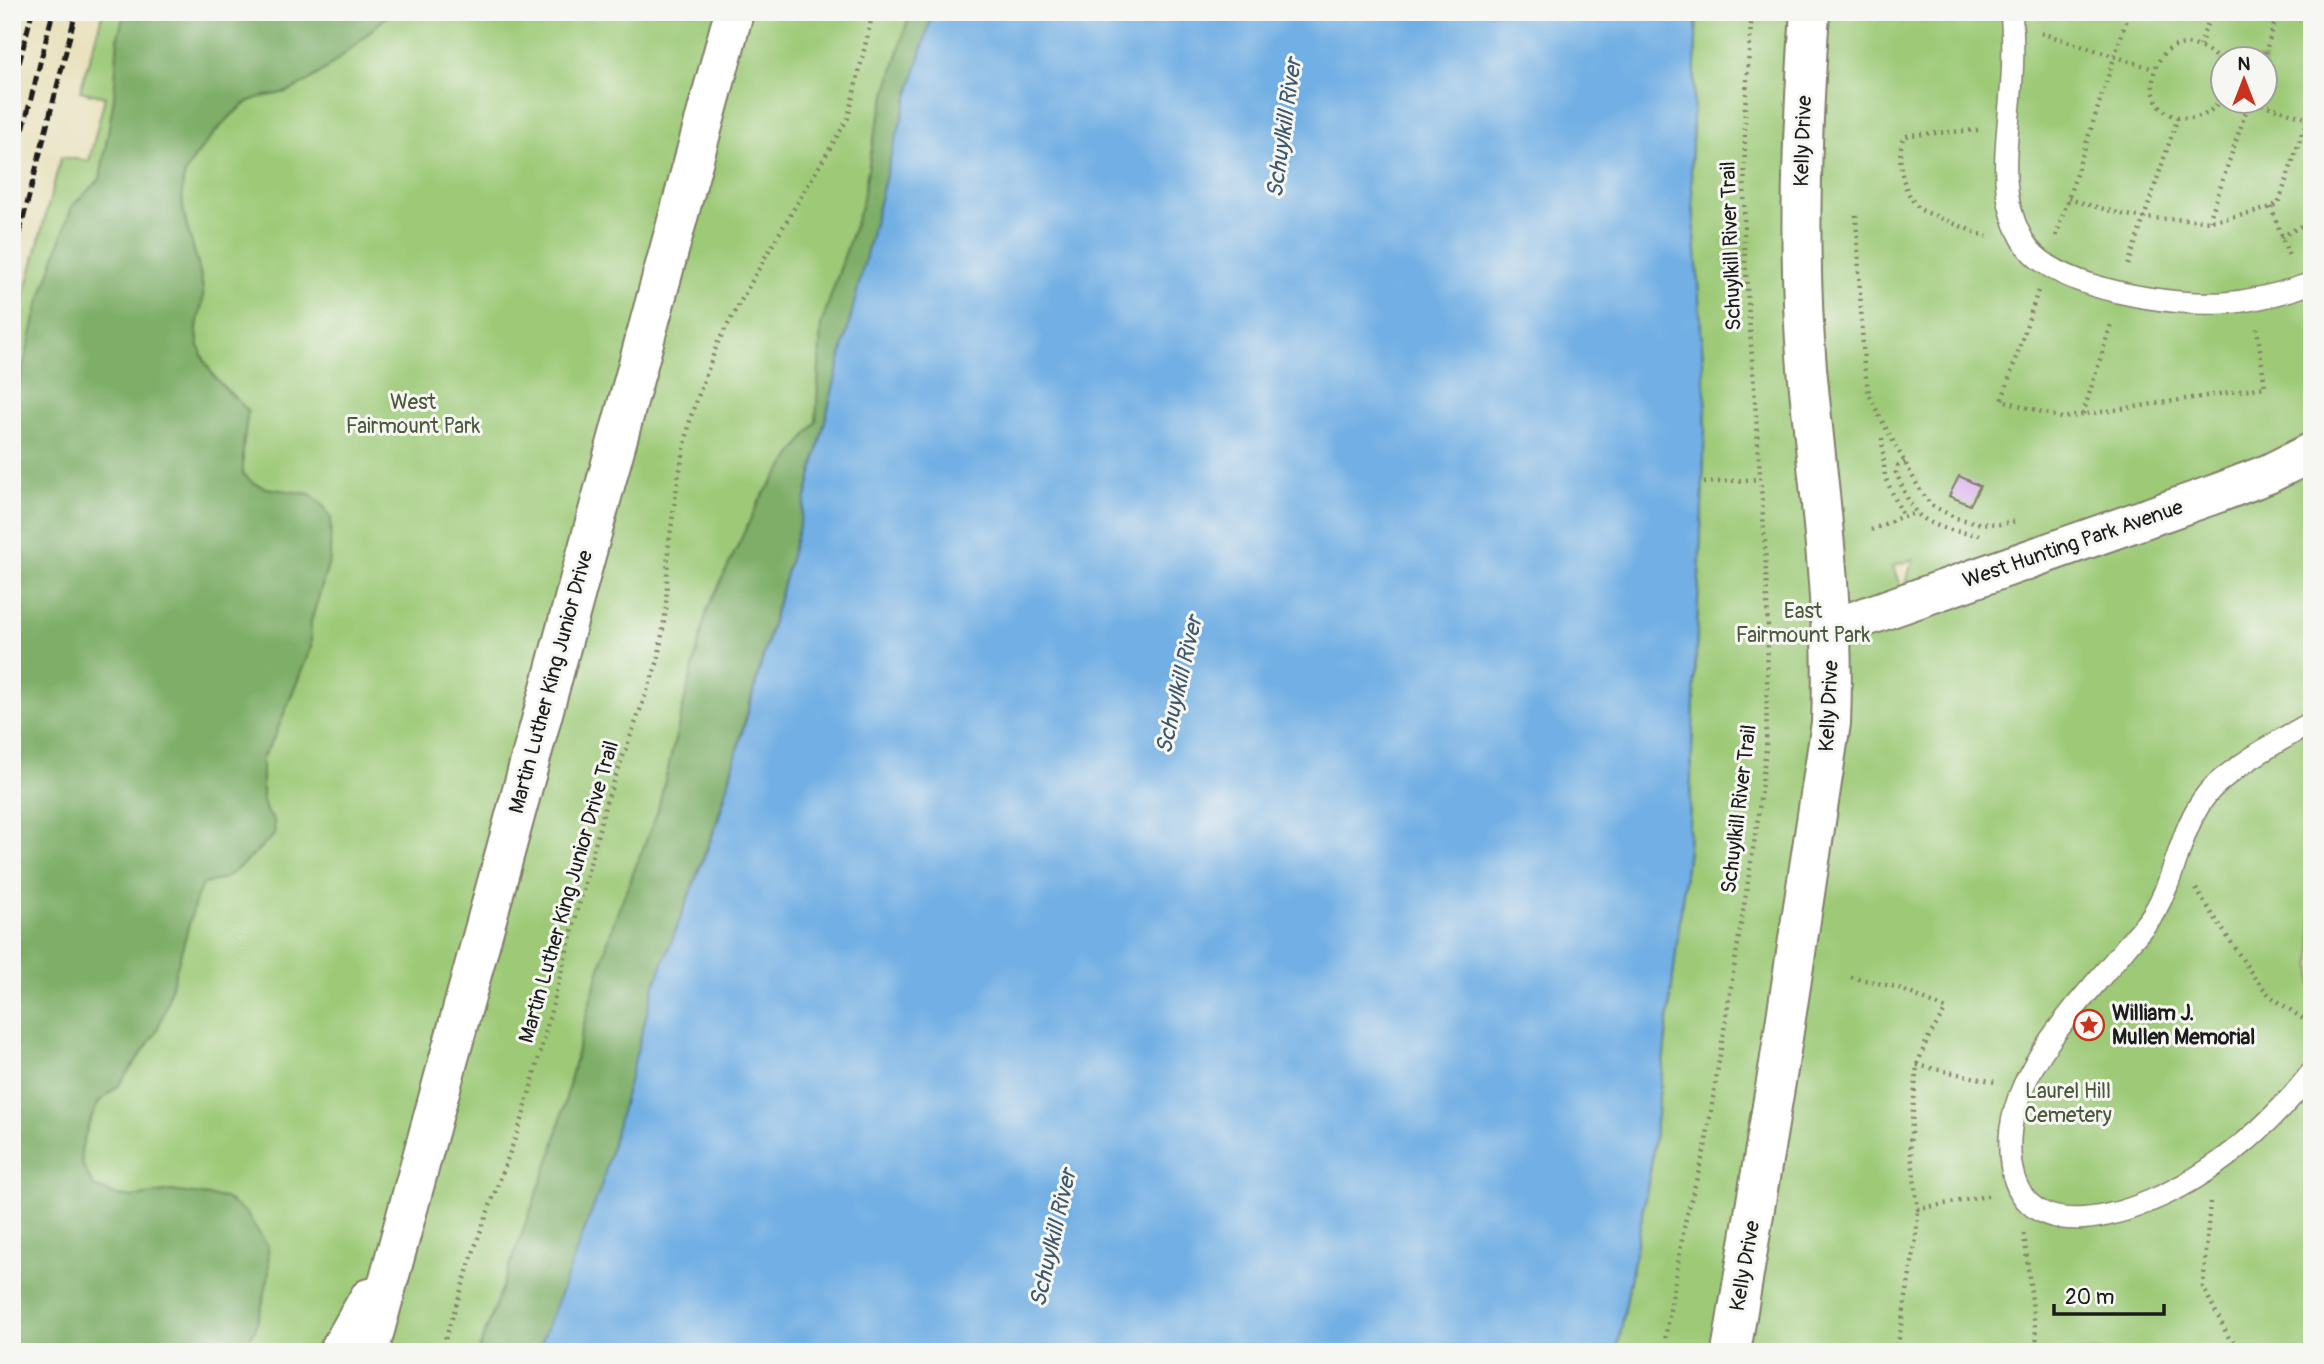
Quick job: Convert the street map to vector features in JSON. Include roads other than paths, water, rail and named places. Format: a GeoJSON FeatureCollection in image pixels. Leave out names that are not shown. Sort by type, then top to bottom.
{"type":"FeatureCollection","features":[{"type":"Feature","properties":{"kind":"main road","name":"Martin Luther King Junior Drive"},"geometry":{"type":"LineString","coordinates":[[369,1352],[734,12]]}},
{"type":"Feature","properties":{"kind":"main road","name":"Kelly Drive"},"geometry":{"type":"LineString","coordinates":[[1731,1352],[1825,769],[1832,689],[1831,629],[1807,366],[1801,249],[1801,173],[1810,12]]}},
{"type":"Feature","properties":{"kind":"main road","name":"West Hunting Park Avenue"},"geometry":{"type":"LineString","coordinates":[[1831,629],[2218,493],[2268,474],[2312,452]]}},
{"type":"Feature","properties":{"kind":"main road"},"geometry":{"type":"LineString","coordinates":[[338,1352],[394,1254]]}},
{"type":"Feature","properties":{"kind":"lane"},"geometry":{"type":"LineString","coordinates":[[2011,12],[2013,68],[2007,125],[2006,174],[2011,214],[2028,248],[2047,263],[2083,281],[2169,302],[2253,299],[2306,285]]}},
{"type":"Feature","properties":{"kind":"lane"},"geometry":{"type":"LineString","coordinates":[[2312,722],[2232,772],[2208,792],[2191,820],[2164,894],[2152,915],[2074,1008],[2042,1052],[2015,1110],[2010,1138],[2011,1162],[2024,1197],[2048,1216],[2072,1220],[2123,1213],[2175,1191],[2210,1169],[2267,1122],[2312,1072]]}},
{"type":"Feature","properties":{"kind":"water","name":"Schuylkill River"},"geometry":{"type":"Polygon","coordinates":[[[933,12],[1697,12],[1691,171],[1706,408],[1688,849],[1651,1166],[1617,1352],[538,1352],[601,1187],[654,987],[718,821],[797,534],[890,159],[933,12]]]}},
{"type":"Feature","properties":{"kind":"railway"},"geometry":{"type":"LineString","coordinates":[[12,31],[18,12]]}},
{"type":"Feature","properties":{"kind":"railway"},"geometry":{"type":"LineString","coordinates":[[12,92],[32,12]]}},
{"type":"Feature","properties":{"kind":"railway"},"geometry":{"type":"LineString","coordinates":[[12,173],[53,12]]}},
{"type":"Feature","properties":{"kind":"railway"},"geometry":{"type":"LineString","coordinates":[[12,263],[76,12]]}},
{"type":"Feature","properties":{"kind":"place","name":"William J. Mullen Memorial"},"geometry":{"type":"Point","coordinates":[2089,1025]}},
{"type":"Feature","properties":{"kind":"park label","name":"West Fairmount Park"},"geometry":{"type":"Point","coordinates":[413,414]}},
{"type":"Feature","properties":{"kind":"park label","name":"East Fairmount Park"},"geometry":{"type":"Point","coordinates":[1803,623]}},
{"type":"Feature","properties":{"kind":"park label","name":"Laurel Hill Cemetery"},"geometry":{"type":"Point","coordinates":[2068,1103]}}]}
